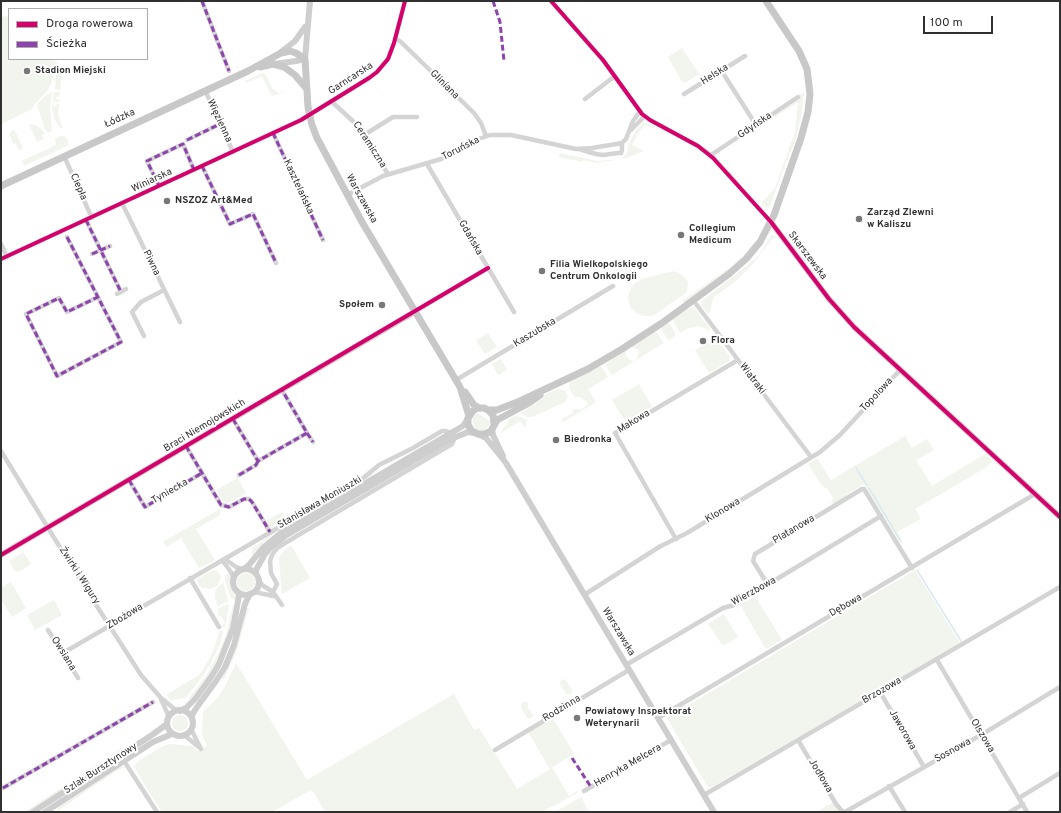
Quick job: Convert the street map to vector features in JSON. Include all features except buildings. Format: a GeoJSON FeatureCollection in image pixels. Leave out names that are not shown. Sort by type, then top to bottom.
{"type":"FeatureCollection","features":[{"type":"Feature","properties":{"kind":"main road","name":"Warszawska"},"geometry":{"type":"LineString","coordinates":[[310,1],[305,58],[306,88],[309,115],[317,138],[372,240],[416,311],[460,387],[474,405],[479,408]]}},
{"type":"Feature","properties":{"kind":"main road"},"geometry":{"type":"LineString","coordinates":[[554,386],[529,403],[497,420],[487,433],[477,434],[469,427],[468,417],[473,410],[479,408],[494,410],[505,408],[554,386],[622,350],[729,274],[746,259],[760,242],[772,222],[806,124],[810,94],[809,77],[804,60],[794,40],[767,2]]}},
{"type":"Feature","properties":{"kind":"main road"},"geometry":{"type":"LineString","coordinates":[[281,52],[295,41],[307,24]]}},
{"type":"Feature","properties":{"kind":"main road"},"geometry":{"type":"LineString","coordinates":[[281,52],[293,52],[305,58]]}},
{"type":"Feature","properties":{"kind":"main road","name":"Łódzka"},"geometry":{"type":"LineString","coordinates":[[1,186],[204,90],[248,71],[281,52]]}},
{"type":"Feature","properties":{"kind":"main road"},"geometry":{"type":"LineString","coordinates":[[273,64],[296,61],[305,58]]}},
{"type":"Feature","properties":{"kind":"main road"},"geometry":{"type":"LineString","coordinates":[[273,64],[291,72],[306,88]]}},
{"type":"Feature","properties":{"kind":"main road","name":"Łódzka"},"geometry":{"type":"LineString","coordinates":[[248,71],[273,64]]}},
{"type":"Feature","properties":{"kind":"main road","name":"Skarszewska"},"geometry":{"type":"LineString","coordinates":[[772,222],[840,312],[867,340],[1060,517]]}},
{"type":"Feature","properties":{"kind":"main road","name":"Braci Niemojowskich"},"geometry":{"type":"LineString","coordinates":[[1,555],[416,311]]}},
{"type":"Feature","properties":{"kind":"main road","name":"Warszawska"},"geometry":{"type":"LineString","coordinates":[[460,387],[468,417]]}},
{"type":"Feature","properties":{"kind":"main road"},"geometry":{"type":"LineString","coordinates":[[488,410],[493,415],[493,427]]}},
{"type":"Feature","properties":{"kind":"main road","name":"Stanisława Moniuszki"},"geometry":{"type":"LineString","coordinates":[[257,577],[256,570],[264,554],[280,539],[453,435],[465,424],[468,417]]}},
{"type":"Feature","properties":{"kind":"main road","name":"Warszawska"},"geometry":{"type":"LineString","coordinates":[[493,427],[493,436],[506,463],[714,812]]}},
{"type":"Feature","properties":{"kind":"main road","name":"Stanisława Moniuszki"},"geometry":{"type":"LineString","coordinates":[[243,569],[248,566],[268,542],[282,532],[453,435],[468,432],[477,434]]}},
{"type":"Feature","properties":{"kind":"main road","name":"Warszawska"},"geometry":{"type":"LineString","coordinates":[[477,434],[486,438],[506,463]]}},
{"type":"Feature","properties":{"kind":"main road"},"geometry":{"type":"LineString","coordinates":[[243,569],[251,570],[257,577],[258,587],[246,602],[234,644],[216,681],[192,715],[191,729],[184,736],[172,734],[168,729],[168,721],[172,713],[186,708],[195,699],[219,664],[233,628],[238,602],[238,594],[234,585],[234,579],[237,573],[243,569]]}},
{"type":"Feature","properties":{"kind":"main road"},"geometry":{"type":"LineString","coordinates":[[237,591],[243,594],[252,593]]}},
{"type":"Feature","properties":{"kind":"main road"},"geometry":{"type":"LineString","coordinates":[[178,711],[188,714],[192,719]]}},
{"type":"Feature","properties":{"kind":"main road","name":"Szlak Bursztynowy"},"geometry":{"type":"LineString","coordinates":[[33,812],[152,735],[168,721]]}},
{"type":"Feature","properties":{"kind":"main road","name":"Szlak Bursztynowy"},"geometry":{"type":"LineString","coordinates":[[45,812],[158,740],[172,734]]}},
{"type":"Feature","properties":{"kind":"street"},"geometry":{"type":"LineString","coordinates":[[202,1],[228,71]]}},
{"type":"Feature","properties":{"kind":"street","name":"Garncarska"},"geometry":{"type":"LineString","coordinates":[[309,115],[377,72],[388,59],[405,1]]}},
{"type":"Feature","properties":{"kind":"street","name":"Skarszewska"},"geometry":{"type":"LineString","coordinates":[[551,1],[597,52],[640,111],[645,116],[711,155],[772,222]]}},
{"type":"Feature","properties":{"kind":"street","name":"Gliniana"},"geometry":{"type":"LineString","coordinates":[[395,38],[474,113],[481,123],[486,136]]}},
{"type":"Feature","properties":{"kind":"street","name":"Helska"},"geometry":{"type":"LineString","coordinates":[[684,94],[745,56]]}},
{"type":"Feature","properties":{"kind":"street"},"geometry":{"type":"LineString","coordinates":[[721,70],[756,125]]}},
{"type":"Feature","properties":{"kind":"street"},"geometry":{"type":"LineString","coordinates":[[585,99],[615,76]]}},
{"type":"Feature","properties":{"kind":"street","name":"Więzienna"},"geometry":{"type":"LineString","coordinates":[[204,90],[233,152]]}},
{"type":"Feature","properties":{"kind":"street","name":"Gdyńska"},"geometry":{"type":"LineString","coordinates":[[711,155],[798,97]]}},
{"type":"Feature","properties":{"kind":"street","name":"Ceramiczna"},"geometry":{"type":"LineString","coordinates":[[331,101],[352,119],[364,135],[388,174]]}},
{"type":"Feature","properties":{"kind":"street"},"geometry":{"type":"LineString","coordinates":[[602,146],[601,151],[603,155],[621,153],[622,143],[626,140],[633,121],[640,111]]}},
{"type":"Feature","properties":{"kind":"street","name":"Winiarska"},"geometry":{"type":"LineString","coordinates":[[1,259],[92,218],[309,115]]}},
{"type":"Feature","properties":{"kind":"street"},"geometry":{"type":"LineString","coordinates":[[630,131],[645,116]]}},
{"type":"Feature","properties":{"kind":"street"},"geometry":{"type":"LineString","coordinates":[[364,135],[393,117],[417,117]]}},
{"type":"Feature","properties":{"kind":"street"},"geometry":{"type":"LineString","coordinates":[[187,140],[220,124]]}},
{"type":"Feature","properties":{"kind":"street","name":"Kasztelańska"},"geometry":{"type":"LineString","coordinates":[[273,133],[323,240]]}},
{"type":"Feature","properties":{"kind":"street","name":"Toruńska"},"geometry":{"type":"LineString","coordinates":[[347,195],[388,174],[441,159],[486,136],[499,134],[511,135],[580,149],[622,143]]}},
{"type":"Feature","properties":{"kind":"street"},"geometry":{"type":"LineString","coordinates":[[159,186],[147,161],[183,144],[194,170]]}},
{"type":"Feature","properties":{"kind":"street","name":"Toruńska"},"geometry":{"type":"LineString","coordinates":[[580,149],[590,153],[603,155]]}},
{"type":"Feature","properties":{"kind":"street","name":"Ciepła"},"geometry":{"type":"LineString","coordinates":[[64,156],[92,218]]}},
{"type":"Feature","properties":{"kind":"street","name":"Gdańska"},"geometry":{"type":"LineString","coordinates":[[427,164],[514,312]]}},
{"type":"Feature","properties":{"kind":"street"},"geometry":{"type":"LineString","coordinates":[[202,166],[230,224],[253,214],[276,263]]}},
{"type":"Feature","properties":{"kind":"street","name":"Piwna"},"geometry":{"type":"LineString","coordinates":[[122,203],[180,322]]}},
{"type":"Feature","properties":{"kind":"street"},"geometry":{"type":"LineString","coordinates":[[86,220],[101,250],[119,293],[126,289]]}},
{"type":"Feature","properties":{"kind":"street"},"geometry":{"type":"LineString","coordinates":[[67,237],[98,297],[120,342],[57,376],[26,314],[59,298],[67,312],[98,297]]}},
{"type":"Feature","properties":{"kind":"street"},"geometry":{"type":"LineString","coordinates":[[1,244],[7,257]]}},
{"type":"Feature","properties":{"kind":"street"},"geometry":{"type":"LineString","coordinates":[[92,254],[110,246]]}},
{"type":"Feature","properties":{"kind":"street"},"geometry":{"type":"LineString","coordinates":[[416,311],[488,268]]}},
{"type":"Feature","properties":{"kind":"street","name":"Kaszubska"},"geometry":{"type":"LineString","coordinates":[[456,380],[613,286]]}},
{"type":"Feature","properties":{"kind":"street"},"geometry":{"type":"LineString","coordinates":[[144,336],[132,312],[141,302],[164,290]]}},
{"type":"Feature","properties":{"kind":"street","name":"Wiatraki"},"geometry":{"type":"LineString","coordinates":[[694,300],[811,457]]}},
{"type":"Feature","properties":{"kind":"street","name":"Makowa"},"geometry":{"type":"LineString","coordinates":[[676,539],[615,434],[738,360]]}},
{"type":"Feature","properties":{"kind":"street","name":"Topolowa"},"geometry":{"type":"LineString","coordinates":[[855,419],[900,370]]}},
{"type":"Feature","properties":{"kind":"street"},"geometry":{"type":"LineString","coordinates":[[282,390],[313,442]]}},
{"type":"Feature","properties":{"kind":"street"},"geometry":{"type":"LineString","coordinates":[[233,419],[258,461]]}},
{"type":"Feature","properties":{"kind":"street","name":"Klonowa"},"geometry":{"type":"LineString","coordinates":[[584,595],[659,547],[676,539],[811,457],[834,441],[855,419]]}},
{"type":"Feature","properties":{"kind":"street","name":"Stanisława Moniuszki"},"geometry":{"type":"LineString","coordinates":[[188,579],[224,560],[366,476],[379,464],[413,448],[442,431],[446,431],[453,435],[452,444],[280,546],[273,553],[270,561],[271,573],[277,584],[273,595]]}},
{"type":"Feature","properties":{"kind":"street"},"geometry":{"type":"LineString","coordinates":[[239,475],[256,465],[258,461],[307,433]]}},
{"type":"Feature","properties":{"kind":"street"},"geometry":{"type":"LineString","coordinates":[[186,446],[221,505],[229,507],[244,499],[249,499],[270,532]]}},
{"type":"Feature","properties":{"kind":"street","name":"Żwirki i Wigury"},"geometry":{"type":"LineString","coordinates":[[1,451],[48,528],[145,680],[160,698],[178,711]]}},
{"type":"Feature","properties":{"kind":"street","name":"Tyniecka"},"geometry":{"type":"LineString","coordinates":[[129,480],[144,507],[202,473]]}},
{"type":"Feature","properties":{"kind":"street","name":"Platanowa"},"geometry":{"type":"LineString","coordinates":[[768,585],[753,561],[755,554],[862,489],[864,489],[881,516]]}},
{"type":"Feature","properties":{"kind":"street","name":"Dębowa"},"geometry":{"type":"LineString","coordinates":[[658,718],[1035,494]]}},
{"type":"Feature","properties":{"kind":"street"},"geometry":{"type":"LineString","coordinates":[[881,516],[912,568]]}},
{"type":"Feature","properties":{"kind":"street","name":"Wierzbowa"},"geometry":{"type":"LineString","coordinates":[[627,667],[723,608],[734,605],[881,516]]}},
{"type":"Feature","properties":{"kind":"street"},"geometry":{"type":"LineString","coordinates":[[224,560],[243,569]]}},
{"type":"Feature","properties":{"kind":"street"},"geometry":{"type":"LineString","coordinates":[[224,560],[234,579]]}},
{"type":"Feature","properties":{"kind":"street"},"geometry":{"type":"LineString","coordinates":[[257,577],[262,585],[282,605]]}},
{"type":"Feature","properties":{"kind":"street"},"geometry":{"type":"LineString","coordinates":[[188,579],[199,592],[219,627]]}},
{"type":"Feature","properties":{"kind":"street","name":"Zbożowa"},"geometry":{"type":"LineString","coordinates":[[63,653],[188,579]]}},
{"type":"Feature","properties":{"kind":"street","name":"Brzozowa"},"geometry":{"type":"LineString","coordinates":[[704,795],[1060,587]]}},
{"type":"Feature","properties":{"kind":"street"},"geometry":{"type":"LineString","coordinates":[[252,593],[273,595]]}},
{"type":"Feature","properties":{"kind":"street","name":"Owsiana"},"geometry":{"type":"LineString","coordinates":[[48,630],[78,678]]}},
{"type":"Feature","properties":{"kind":"street","name":"Olszowa"},"geometry":{"type":"LineString","coordinates":[[937,660],[1027,812]]}},
{"type":"Feature","properties":{"kind":"street","name":"Rodzinna"},"geometry":{"type":"LineString","coordinates":[[495,750],[627,667]]}},
{"type":"Feature","properties":{"kind":"street","name":"Sosnowa"},"geometry":{"type":"LineString","coordinates":[[844,812],[982,735],[1060,687]]}},
{"type":"Feature","properties":{"kind":"street","name":"Jaworowa"},"geometry":{"type":"LineString","coordinates":[[880,692],[924,767]]}},
{"type":"Feature","properties":{"kind":"street","name":"Żwirki i Wigury"},"geometry":{"type":"LineString","coordinates":[[160,698],[168,721]]}},
{"type":"Feature","properties":{"kind":"street"},"geometry":{"type":"LineString","coordinates":[[3,788],[153,702]]}},
{"type":"Feature","properties":{"kind":"street"},"geometry":{"type":"LineString","coordinates":[[184,736],[201,748],[191,729]]}},
{"type":"Feature","properties":{"kind":"street","name":"Henryka Melcera"},"geometry":{"type":"LineString","coordinates":[[584,791],[671,740]]}},
{"type":"Feature","properties":{"kind":"street","name":"Jodłowa"},"geometry":{"type":"LineString","coordinates":[[798,740],[836,804],[844,812]]}},
{"type":"Feature","properties":{"kind":"street"},"geometry":{"type":"LineString","coordinates":[[124,761],[157,812]]}},
{"type":"Feature","properties":{"kind":"street"},"geometry":{"type":"LineString","coordinates":[[1019,798],[1060,773]]}},
{"type":"Feature","properties":{"kind":"street"},"geometry":{"type":"LineString","coordinates":[[889,786],[905,812]]}},
{"type":"Feature","properties":{"kind":"street"},"geometry":{"type":"LineString","coordinates":[[1010,812],[1023,804]]}},
{"type":"Feature","properties":{"kind":"shaded area","name":"Stadion Miejski"},"geometry":{"type":"Polygon","coordinates":[[[4,16],[8,17],[8,60],[54,60],[60,66],[62,76],[60,90],[55,89],[56,76],[53,66],[54,74],[51,84],[32,109],[1,124],[1,18],[4,16]]]}},
{"type":"Feature","properties":{"kind":"shaded area"},"geometry":{"type":"Polygon","coordinates":[[[682,48],[699,74],[685,83],[683,81],[682,82],[668,57],[682,48]]]}},
{"type":"Feature","properties":{"kind":"shaded area"},"geometry":{"type":"Polygon","coordinates":[[[263,73],[266,75],[272,89],[280,93],[285,92],[272,96],[262,76],[246,83],[245,81],[263,73]]]}},
{"type":"Feature","properties":{"kind":"shaded area"},"geometry":{"type":"Polygon","coordinates":[[[52,92],[50,109],[52,131],[48,133],[45,129],[37,104],[45,96],[52,92]]]}},
{"type":"Feature","properties":{"kind":"shaded area"},"geometry":{"type":"Polygon","coordinates":[[[54,92],[60,92],[59,97],[56,97],[56,99],[59,100],[59,103],[54,101],[53,106],[56,107],[57,104],[59,104],[58,114],[62,127],[61,129],[55,120],[52,108],[54,92]]]}},
{"type":"Feature","properties":{"kind":"shaded area"},"geometry":{"type":"Polygon","coordinates":[[[804,92],[802,113],[795,142],[770,206],[767,208],[761,203],[775,188],[789,149],[788,147],[790,146],[795,132],[798,102],[762,124],[798,95],[804,92]]]}},
{"type":"Feature","properties":{"kind":"shaded area"},"geometry":{"type":"Polygon","coordinates":[[[643,123],[647,123],[655,128],[645,125],[639,132],[632,145],[644,151],[622,159],[627,153],[628,146],[636,130],[643,123]]]}},
{"type":"Feature","properties":{"kind":"shaded area"},"geometry":{"type":"Polygon","coordinates":[[[29,124],[35,125],[41,129],[45,134],[42,135],[44,139],[37,142],[29,124]]]}},
{"type":"Feature","properties":{"kind":"shaded area"},"geometry":{"type":"Polygon","coordinates":[[[13,130],[15,131],[23,148],[19,150],[9,134],[13,130]]]}},
{"type":"Feature","properties":{"kind":"shaded area"},"geometry":{"type":"Polygon","coordinates":[[[60,136],[67,138],[69,145],[24,166],[22,161],[56,145],[55,139],[60,136]]]}},
{"type":"Feature","properties":{"kind":"shaded area"},"geometry":{"type":"Polygon","coordinates":[[[551,152],[568,155],[568,157],[569,155],[597,161],[618,159],[596,163],[583,160],[582,162],[559,157],[559,154],[551,152]]]}},
{"type":"Feature","properties":{"kind":"shaded area"},"geometry":{"type":"Polygon","coordinates":[[[773,235],[777,238],[773,238],[753,264],[737,280],[714,297],[710,312],[708,314],[701,305],[702,301],[755,259],[773,235]]]}},
{"type":"Feature","properties":{"kind":"shaded area"},"geometry":{"type":"Polygon","coordinates":[[[754,242],[756,242],[748,252],[728,272],[686,303],[682,301],[729,268],[747,252],[754,242]]]}},
{"type":"Feature","properties":{"kind":"shaded area"},"geometry":{"type":"Polygon","coordinates":[[[673,271],[686,278],[688,283],[687,292],[653,316],[643,316],[635,312],[630,306],[628,299],[630,290],[634,284],[642,279],[673,271]]]}},
{"type":"Feature","properties":{"kind":"shaded area"},"geometry":{"type":"Polygon","coordinates":[[[691,307],[695,308],[710,329],[708,331],[707,329],[698,326],[680,333],[673,319],[685,309],[686,310],[691,307]]]}},
{"type":"Feature","properties":{"kind":"shaded area"},"geometry":{"type":"Polygon","coordinates":[[[668,323],[676,335],[669,340],[661,328],[668,323]]]}},
{"type":"Feature","properties":{"kind":"shaded area"},"geometry":{"type":"Polygon","coordinates":[[[655,332],[664,343],[636,360],[639,350],[631,347],[655,332]]]}},
{"type":"Feature","properties":{"kind":"shaded area"},"geometry":{"type":"Polygon","coordinates":[[[488,333],[497,347],[485,354],[476,340],[488,333]]]}},
{"type":"Feature","properties":{"kind":"shaded area"},"geometry":{"type":"Polygon","coordinates":[[[716,338],[730,357],[729,361],[709,373],[695,350],[716,338]]]}},
{"type":"Feature","properties":{"kind":"shaded area"},"geometry":{"type":"Polygon","coordinates":[[[626,350],[626,356],[630,360],[634,361],[612,375],[606,366],[606,363],[626,350]]]}},
{"type":"Feature","properties":{"kind":"shaded area"},"geometry":{"type":"Polygon","coordinates":[[[501,359],[507,370],[498,375],[492,364],[501,359]]]}},
{"type":"Feature","properties":{"kind":"shaded area"},"geometry":{"type":"Polygon","coordinates":[[[598,366],[602,367],[608,377],[588,389],[596,402],[563,422],[562,419],[573,413],[572,411],[576,409],[581,410],[588,404],[586,400],[584,401],[581,397],[574,397],[569,387],[570,381],[598,366]]]}},
{"type":"Feature","properties":{"kind":"shaded area"},"geometry":{"type":"Polygon","coordinates":[[[639,384],[652,407],[626,423],[612,400],[639,384]]]}},
{"type":"Feature","properties":{"kind":"shaded area"},"geometry":{"type":"Polygon","coordinates":[[[558,389],[565,391],[568,397],[565,402],[532,417],[527,417],[520,413],[536,404],[535,403],[548,393],[558,389]]]}},
{"type":"Feature","properties":{"kind":"shaded area"},"geometry":{"type":"Polygon","coordinates":[[[477,413],[490,421],[489,426],[484,430],[477,430],[473,425],[473,418],[477,413]]]}},
{"type":"Feature","properties":{"kind":"shaded area"},"geometry":{"type":"Polygon","coordinates":[[[514,416],[527,420],[525,428],[520,421],[501,433],[508,420],[514,416]]]}},
{"type":"Feature","properties":{"kind":"shaded area"},"geometry":{"type":"Polygon","coordinates":[[[905,436],[912,448],[927,439],[934,450],[916,460],[932,486],[985,454],[993,461],[985,468],[915,509],[921,519],[897,532],[903,543],[901,544],[864,484],[846,495],[844,499],[835,504],[831,504],[833,498],[828,489],[822,486],[808,464],[817,458],[831,480],[905,436]]]}},
{"type":"Feature","properties":{"kind":"shaded area"},"geometry":{"type":"Polygon","coordinates":[[[374,471],[375,472],[371,476],[276,532],[263,543],[252,557],[252,548],[266,539],[265,538],[374,471]]]}},
{"type":"Feature","properties":{"kind":"shaded area"},"geometry":{"type":"Polygon","coordinates":[[[238,478],[246,493],[225,505],[216,490],[238,478]]]}},
{"type":"Feature","properties":{"kind":"shaded area"},"geometry":{"type":"Polygon","coordinates":[[[220,509],[220,515],[196,529],[215,560],[199,568],[181,538],[166,547],[163,542],[220,509]]]}},
{"type":"Feature","properties":{"kind":"shaded area"},"geometry":{"type":"Polygon","coordinates":[[[282,512],[286,518],[272,526],[269,526],[266,521],[282,512]]]}},
{"type":"Feature","properties":{"kind":"shaded area"},"geometry":{"type":"Polygon","coordinates":[[[291,545],[310,578],[282,594],[279,558],[291,545]]]}},
{"type":"Feature","properties":{"kind":"shaded area"},"geometry":{"type":"Polygon","coordinates":[[[23,552],[31,564],[19,572],[15,571],[9,561],[23,552]]]}},
{"type":"Feature","properties":{"kind":"shaded area"},"geometry":{"type":"Polygon","coordinates":[[[213,570],[217,571],[221,576],[218,585],[210,589],[200,587],[197,579],[213,570]]]}},
{"type":"Feature","properties":{"kind":"shaded area"},"geometry":{"type":"Polygon","coordinates":[[[915,570],[960,643],[712,787],[707,786],[667,718],[915,570]]]}},
{"type":"Feature","properties":{"kind":"shaded area"},"geometry":{"type":"Polygon","coordinates":[[[228,572],[230,576],[230,586],[235,595],[235,600],[231,598],[225,580],[228,572]]]}},
{"type":"Feature","properties":{"kind":"shaded area"},"geometry":{"type":"Polygon","coordinates":[[[246,573],[252,576],[255,582],[252,588],[246,591],[240,588],[237,582],[240,576],[246,573]]]}},
{"type":"Feature","properties":{"kind":"shaded area"},"geometry":{"type":"Polygon","coordinates":[[[11,582],[26,608],[12,617],[1,599],[1,588],[11,582]]]}},
{"type":"Feature","properties":{"kind":"shaded area"},"geometry":{"type":"Polygon","coordinates":[[[223,582],[228,601],[218,606],[216,602],[217,600],[215,599],[215,593],[216,589],[223,582]]]}},
{"type":"Feature","properties":{"kind":"shaded area"},"geometry":{"type":"Polygon","coordinates":[[[755,596],[782,640],[766,649],[740,605],[755,596]]]}},
{"type":"Feature","properties":{"kind":"shaded area"},"geometry":{"type":"Polygon","coordinates":[[[54,600],[62,615],[35,630],[27,615],[54,600]]]}},
{"type":"Feature","properties":{"kind":"shaded area"},"geometry":{"type":"Polygon","coordinates":[[[227,604],[229,605],[225,628],[221,627],[225,623],[221,616],[218,616],[218,609],[227,604]]]}},
{"type":"Feature","properties":{"kind":"shaded area"},"geometry":{"type":"Polygon","coordinates":[[[233,605],[235,605],[231,623],[219,658],[206,679],[190,700],[189,698],[206,676],[219,652],[226,634],[233,605]]]}},
{"type":"Feature","properties":{"kind":"shaded area"},"geometry":{"type":"Polygon","coordinates":[[[247,608],[249,608],[237,650],[224,679],[222,679],[237,645],[247,608]]]}},
{"type":"Feature","properties":{"kind":"shaded area"},"geometry":{"type":"Polygon","coordinates":[[[724,614],[738,637],[723,646],[708,624],[724,614]]]}},
{"type":"Feature","properties":{"kind":"shaded area"},"geometry":{"type":"Polygon","coordinates":[[[220,630],[223,632],[220,644],[211,663],[200,680],[185,698],[171,700],[166,695],[199,675],[204,668],[214,649],[220,630]]]}},
{"type":"Feature","properties":{"kind":"shaded area"},"geometry":{"type":"Polygon","coordinates":[[[236,663],[307,780],[454,694],[474,730],[479,728],[517,789],[550,769],[528,732],[553,718],[574,754],[552,767],[569,796],[577,791],[577,793],[541,812],[325,812],[314,792],[309,791],[272,812],[162,812],[134,766],[140,760],[165,745],[171,744],[192,746],[198,751],[207,746],[202,735],[203,712],[219,696],[236,663]]]}},
{"type":"Feature","properties":{"kind":"shaded area"},"geometry":{"type":"Polygon","coordinates":[[[563,679],[572,690],[572,693],[569,695],[566,694],[560,684],[563,679]]]}},
{"type":"Feature","properties":{"kind":"shaded area"},"geometry":{"type":"Polygon","coordinates":[[[526,702],[533,715],[529,719],[521,707],[522,703],[526,702]]]}},
{"type":"Feature","properties":{"kind":"shaded area"},"geometry":{"type":"Polygon","coordinates":[[[177,715],[183,715],[188,720],[186,729],[183,731],[177,731],[172,726],[172,720],[177,715]]]}},
{"type":"Feature","properties":{"kind":"shaded area"},"geometry":{"type":"Polygon","coordinates":[[[124,747],[120,753],[28,812],[24,812],[124,747]]]}},
{"type":"Feature","properties":{"kind":"shaded area"},"geometry":{"type":"Polygon","coordinates":[[[121,766],[126,767],[116,771],[59,810],[57,808],[121,766]]]}},
{"type":"Feature","properties":{"kind":"shaded area"},"geometry":{"type":"Polygon","coordinates":[[[581,797],[589,812],[555,812],[581,797]]]}},
{"type":"Feature","properties":{"kind":"shaded area"},"geometry":{"type":"Polygon","coordinates":[[[832,803],[842,812],[816,812],[832,803]]]}},
{"type":"Feature","properties":{"kind":"waterway"},"geometry":{"type":"LineString","coordinates":[[856,468],[867,485]]}},
{"type":"Feature","properties":{"kind":"waterway"},"geometry":{"type":"LineString","coordinates":[[869,488],[900,540]]}},
{"type":"Feature","properties":{"kind":"waterway"},"geometry":{"type":"LineString","coordinates":[[917,570],[961,641]]}},
{"type":"Feature","properties":{"kind":"marked path"},"geometry":{"type":"LineString","coordinates":[[202,1],[229,71]]}},
{"type":"Feature","properties":{"kind":"marked path"},"geometry":{"type":"LineString","coordinates":[[493,1],[500,22],[504,61]]}},
{"type":"Feature","properties":{"kind":"marked path"},"geometry":{"type":"LineString","coordinates":[[187,140],[220,124]]}},
{"type":"Feature","properties":{"kind":"marked path"},"geometry":{"type":"LineString","coordinates":[[273,133],[323,240]]}},
{"type":"Feature","properties":{"kind":"marked path"},"geometry":{"type":"LineString","coordinates":[[159,186],[147,161],[183,144],[194,170]]}},
{"type":"Feature","properties":{"kind":"marked path"},"geometry":{"type":"LineString","coordinates":[[202,166],[230,224],[253,214],[276,263]]}},
{"type":"Feature","properties":{"kind":"marked path"},"geometry":{"type":"LineString","coordinates":[[86,220],[121,292]]}},
{"type":"Feature","properties":{"kind":"marked path"},"geometry":{"type":"LineString","coordinates":[[67,237],[121,342],[57,376],[26,314],[59,298],[67,312],[98,297]]}},
{"type":"Feature","properties":{"kind":"marked path"},"geometry":{"type":"LineString","coordinates":[[92,254],[110,246]]}},
{"type":"Feature","properties":{"kind":"marked path"},"geometry":{"type":"LineString","coordinates":[[233,419],[258,461],[307,433],[282,390]]}},
{"type":"Feature","properties":{"kind":"marked path"},"geometry":{"type":"LineString","coordinates":[[307,433],[313,442]]}},
{"type":"Feature","properties":{"kind":"marked path"},"geometry":{"type":"LineString","coordinates":[[186,446],[221,505],[229,507],[244,499],[249,499],[270,532]]}},
{"type":"Feature","properties":{"kind":"marked path"},"geometry":{"type":"LineString","coordinates":[[239,475],[256,465],[258,461]]}},
{"type":"Feature","properties":{"kind":"marked path"},"geometry":{"type":"LineString","coordinates":[[129,480],[145,507],[202,473]]}},
{"type":"Feature","properties":{"kind":"marked path"},"geometry":{"type":"LineString","coordinates":[[3,788],[153,702]]}},
{"type":"Feature","properties":{"kind":"marked path"},"geometry":{"type":"LineString","coordinates":[[572,758],[591,787]]}},
{"type":"Feature","properties":{"kind":"cycle path"},"geometry":{"type":"LineString","coordinates":[[1,259],[301,120],[369,78],[377,72],[388,59],[394,43],[405,1]]}},
{"type":"Feature","properties":{"kind":"cycle path"},"geometry":{"type":"LineString","coordinates":[[551,1],[603,60],[642,114],[650,120],[698,146],[713,158],[771,222],[829,299],[854,327],[1060,517]]}},
{"type":"Feature","properties":{"kind":"cycle path"},"geometry":{"type":"LineString","coordinates":[[1,555],[488,268]]}},
{"type":"Feature","properties":{"kind":"place","name":"Stadion Miejski"},"geometry":{"type":"Point","coordinates":[27,71]}},
{"type":"Feature","properties":{"kind":"place","name":"NSZOZ Art&Med"},"geometry":{"type":"Point","coordinates":[167,201]}},
{"type":"Feature","properties":{"kind":"place","name":"Zarząd Zlewni w Kaliszu"},"geometry":{"type":"Point","coordinates":[859,219]}},
{"type":"Feature","properties":{"kind":"place","name":"Collegium Medicum"},"geometry":{"type":"Point","coordinates":[681,235]}},
{"type":"Feature","properties":{"kind":"place","name":"Filia Wielkopolskiego Centrum Onkologii"},"geometry":{"type":"Point","coordinates":[542,271]}},
{"type":"Feature","properties":{"kind":"place","name":"Społem"},"geometry":{"type":"Point","coordinates":[382,305]}},
{"type":"Feature","properties":{"kind":"place","name":"Flora"},"geometry":{"type":"Point","coordinates":[703,341]}},
{"type":"Feature","properties":{"kind":"place","name":"Biedronka"},"geometry":{"type":"Point","coordinates":[556,440]}},
{"type":"Feature","properties":{"kind":"place","name":"Powiatowy Inspektorat Weterynarii"},"geometry":{"type":"Point","coordinates":[577,718]}}]}
